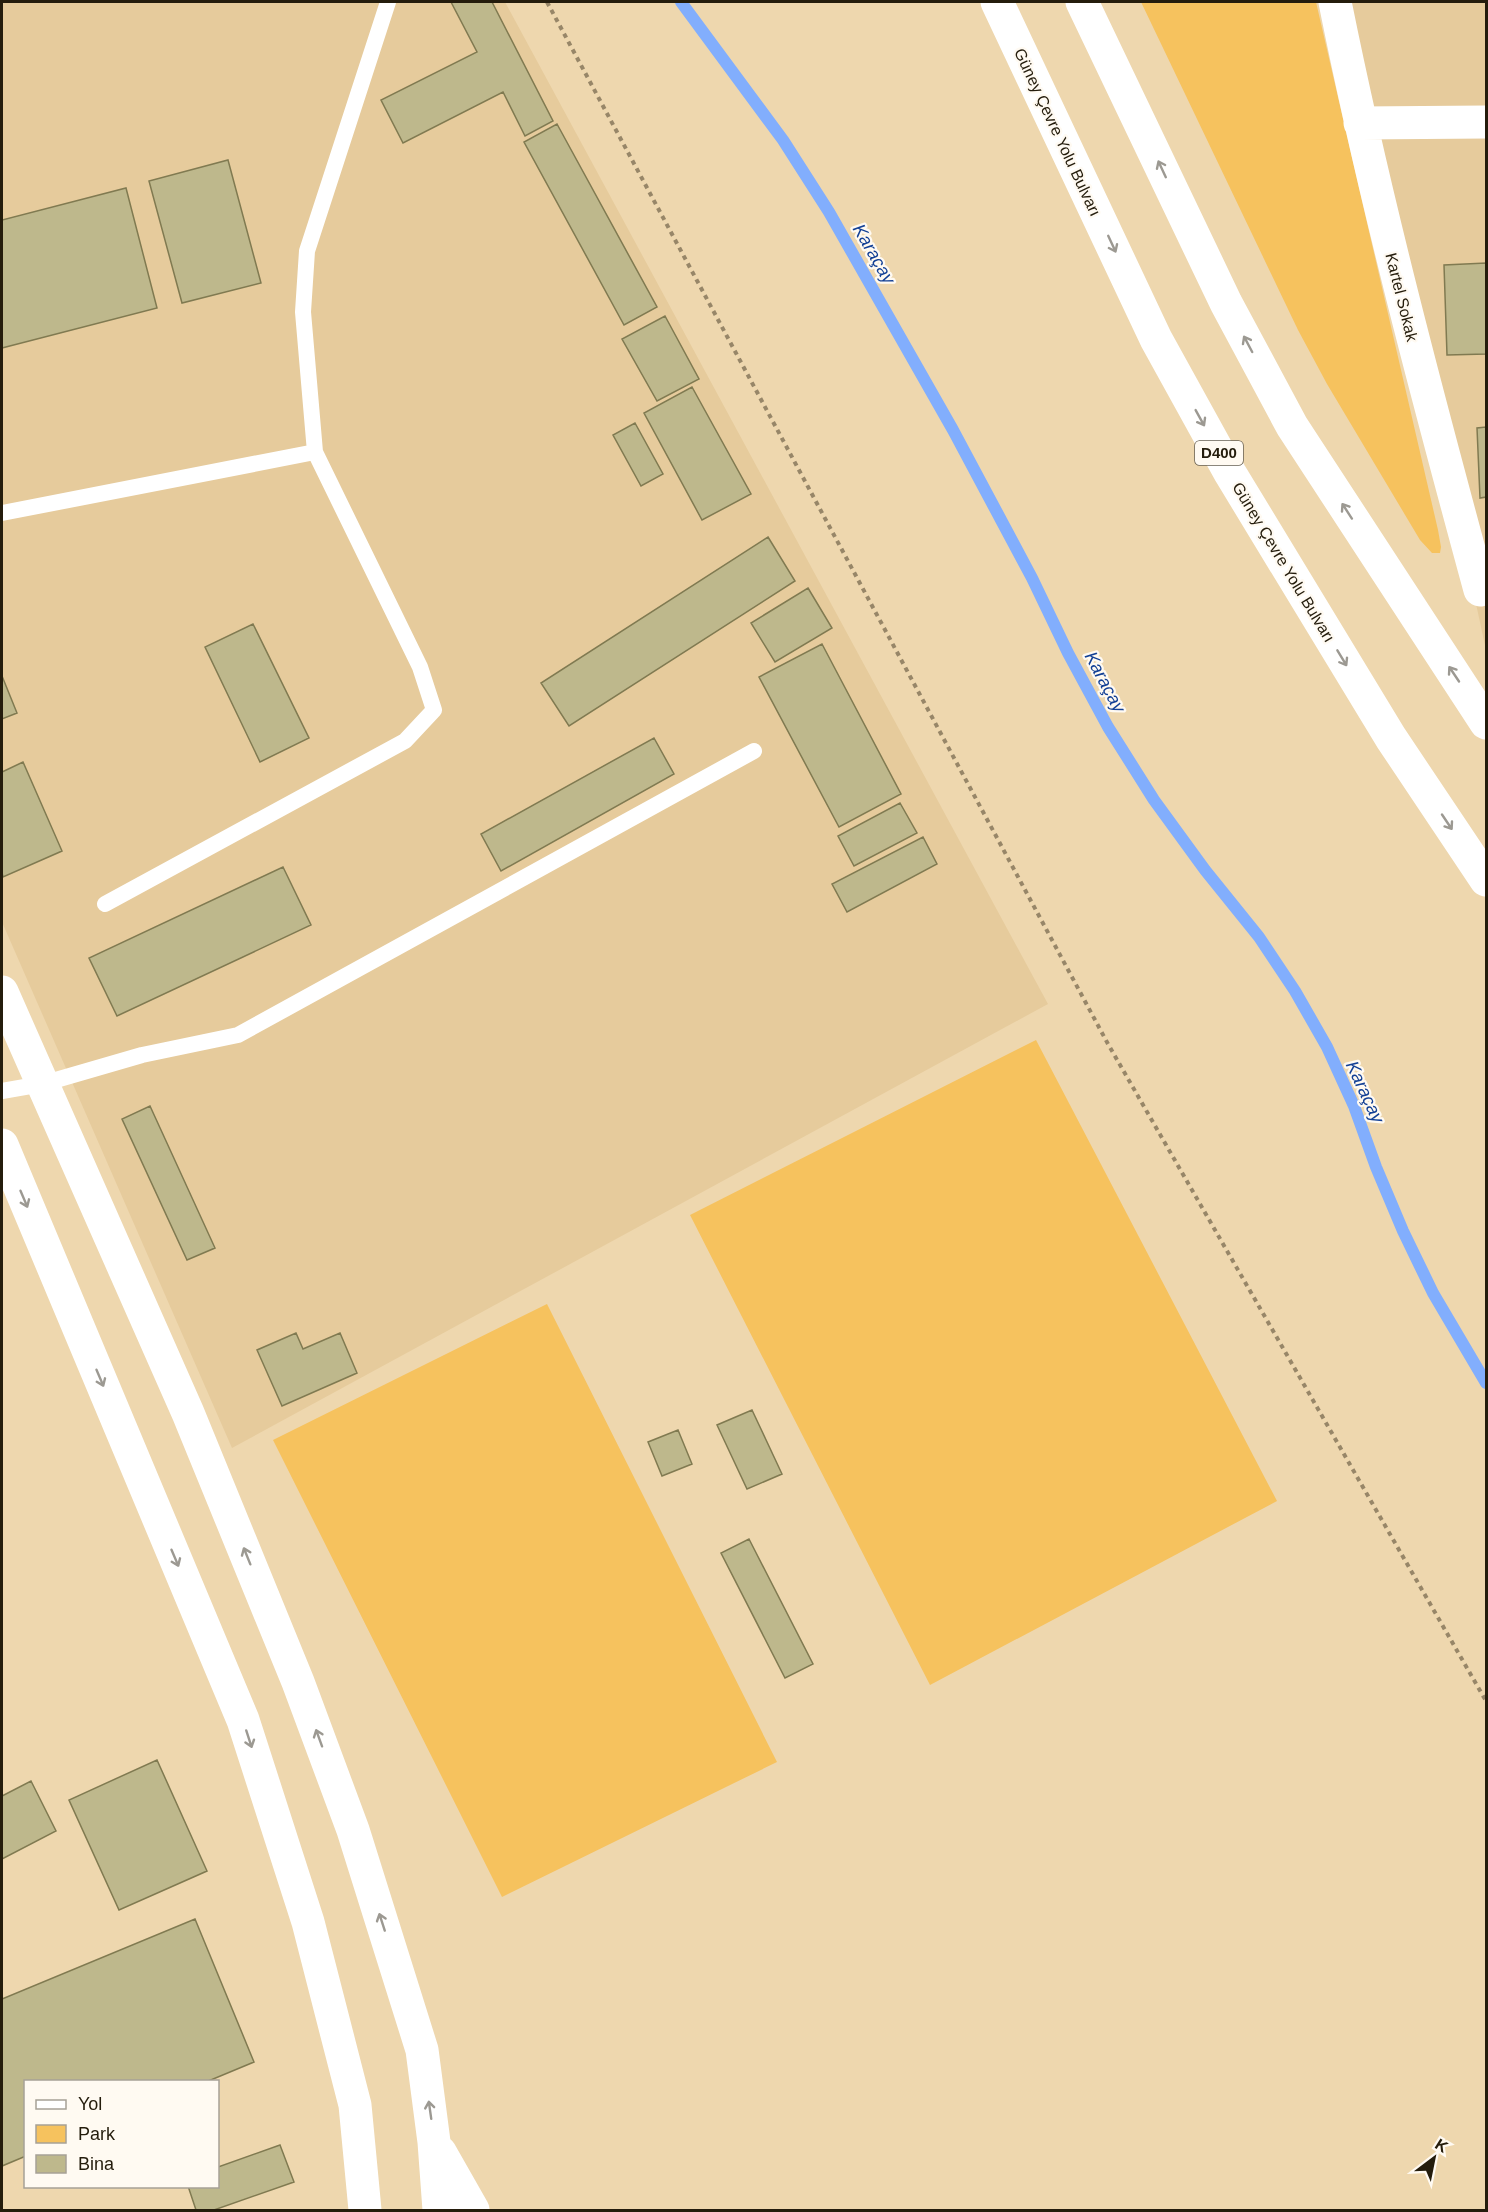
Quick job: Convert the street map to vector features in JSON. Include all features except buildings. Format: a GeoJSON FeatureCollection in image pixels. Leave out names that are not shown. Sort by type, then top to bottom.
{"type":"FeatureCollection","features":[{"type":"Feature","properties":{"kind":"main road","name":"Güney Çevre Yolu Bulvarı"},"geometry":{"type":"LineString","coordinates":[[997,2],[1156,339],[1230,473],[1391,738],[1486,880]]}},
{"type":"Feature","properties":{"kind":"main road"},"geometry":{"type":"LineString","coordinates":[[1082,2],[1226,303],[1292,426],[1486,723]]}},
{"type":"Feature","properties":{"kind":"main road","name":"Kartel Sokak"},"geometry":{"type":"LineString","coordinates":[[1335,2],[1360,123],[1420,371],[1480,590]]}},
{"type":"Feature","properties":{"kind":"main road"},"geometry":{"type":"LineString","coordinates":[[1360,123],[1486,122]]}},
{"type":"Feature","properties":{"kind":"main road"},"geometry":{"type":"LineString","coordinates":[[2,992],[188,1413],[298,1682],[353,1830],[422,2050],[434,2142],[439,2211]]}},
{"type":"Feature","properties":{"kind":"main road"},"geometry":{"type":"LineString","coordinates":[[2,1145],[243,1720],[308,1922],[355,2105],[365,2211]]}},
{"type":"Feature","properties":{"kind":"main road"},"geometry":{"type":"LineString","coordinates":[[434,2142],[472,2211]]}},
{"type":"Feature","properties":{"kind":"lane"},"geometry":{"type":"LineString","coordinates":[[105,904],[405,741],[434,710],[420,667],[315,452],[303,312],[307,251],[388,2]]}},
{"type":"Feature","properties":{"kind":"lane"},"geometry":{"type":"LineString","coordinates":[[2,513],[315,452]]}},
{"type":"Feature","properties":{"kind":"lane"},"geometry":{"type":"LineString","coordinates":[[2,1091],[42,1084],[142,1055],[238,1035],[754,751]]}},
{"type":"Feature","properties":{"kind":"path"},"geometry":{"type":"LineString","coordinates":[[547,2],[1108,1044],[1486,1701]]}},
{"type":"Feature","properties":{"kind":"shaded area"},"geometry":{"type":"Polygon","coordinates":[[[2,2],[505,2],[1048,1004],[232,1448],[2,922],[2,2]]]}},
{"type":"Feature","properties":{"kind":"shaded area"},"geometry":{"type":"Polygon","coordinates":[[[1346,2],[1486,2],[1486,650],[1346,2]]]}},
{"type":"Feature","properties":{"kind":"green space"},"geometry":{"type":"Polygon","coordinates":[[[1141,2],[1316,2],[1438,530],[1440,553],[1432,553],[1420,540],[1327,384],[1298,330],[1141,2]]]}},
{"type":"Feature","properties":{"kind":"green space"},"geometry":{"type":"Polygon","coordinates":[[[1036,1040],[1277,1501],[930,1685],[690,1215],[1036,1040]]]}},
{"type":"Feature","properties":{"kind":"green space"},"geometry":{"type":"Polygon","coordinates":[[[547,1304],[777,1762],[502,1897],[273,1440],[547,1304]]]}},
{"type":"Feature","properties":{"kind":"waterway","name":"Karaçay"},"geometry":{"type":"LineString","coordinates":[[681,2],[783,140],[829,212],[953,430],[1108,727],[1154,800],[1205,870],[1259,937],[1295,991],[1327,1047],[1354,1106],[1403,1231],[1433,1293],[1486,1383]]}}]}
